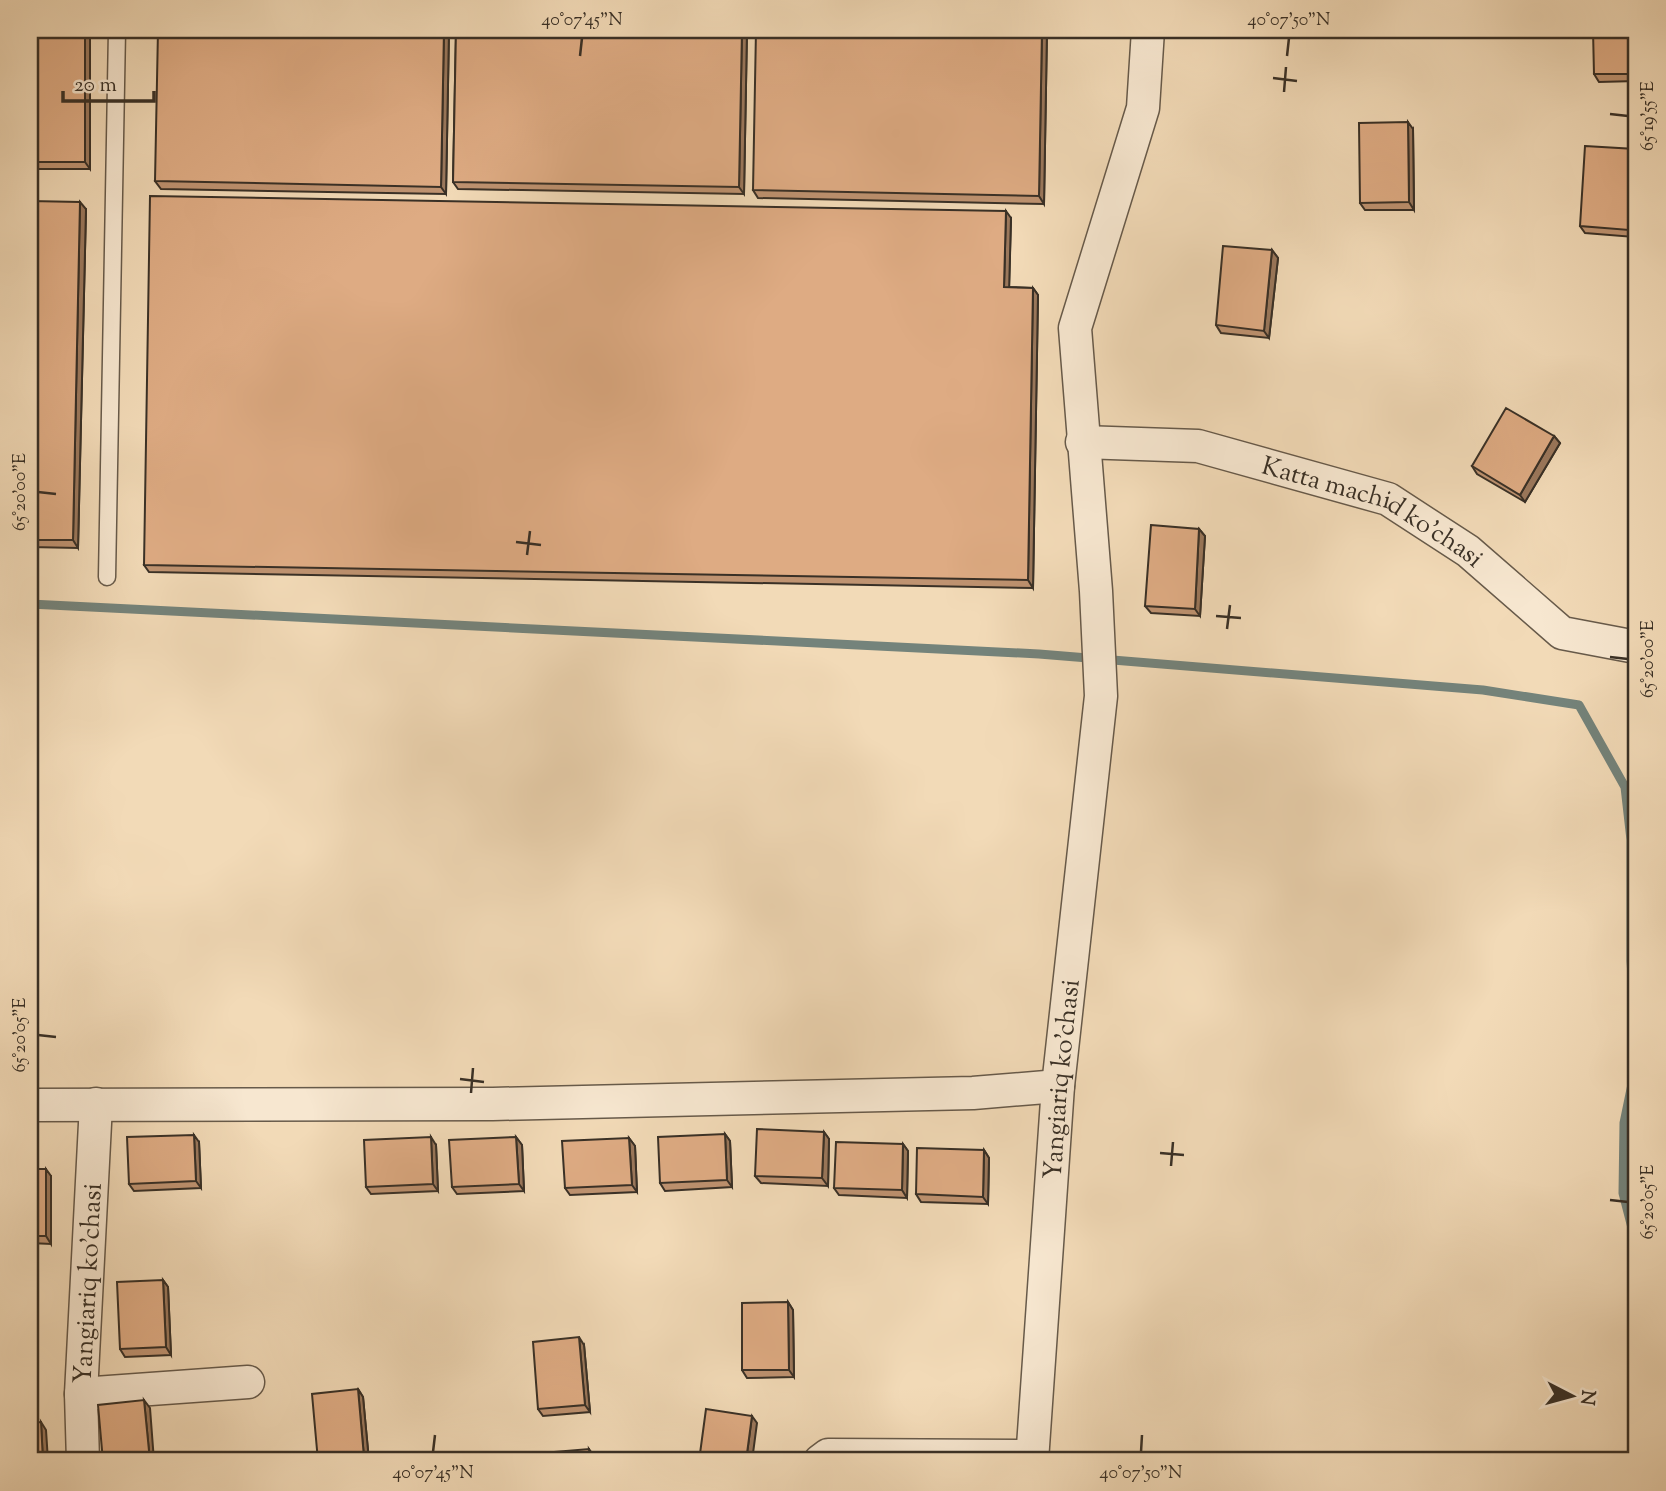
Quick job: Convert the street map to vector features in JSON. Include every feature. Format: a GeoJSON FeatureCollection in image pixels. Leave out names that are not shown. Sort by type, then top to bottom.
{"type":"FeatureCollection","features":[{"type":"Feature","properties":{"kind":"street"},"geometry":{"type":"LineString","coordinates":[[1083,442],[1074,328],[1143,107],[1148,30]]}},
{"type":"Feature","properties":{"kind":"street","name":"Yangiariq ko'chasi"},"geometry":{"type":"LineString","coordinates":[[1032,1458],[1058,1086],[1101,696],[1096,591],[1083,442]]}},
{"type":"Feature","properties":{"kind":"street","name":"Katta machid ko'chasi"},"geometry":{"type":"LineString","coordinates":[[1083,442],[1198,446],[1388,499],[1468,551],[1562,633],[1636,647]]}},
{"type":"Feature","properties":{"kind":"street"},"geometry":{"type":"LineString","coordinates":[[30,1105],[493,1104],[973,1093],[1058,1086]]}},
{"type":"Feature","properties":{"kind":"street","name":"Yangiariq ko'chasi"},"geometry":{"type":"LineString","coordinates":[[83,1461],[81,1394],[96,1104]]}},
{"type":"Feature","properties":{"kind":"street"},"geometry":{"type":"LineString","coordinates":[[81,1394],[247,1382]]}},
{"type":"Feature","properties":{"kind":"street"},"geometry":{"type":"LineString","coordinates":[[820,1461],[828,1455],[1032,1458]]}},
{"type":"Feature","properties":{"kind":"lane"},"geometry":{"type":"LineString","coordinates":[[107,577],[117,30]]}},
{"type":"Feature","properties":{"kind":"building"},"geometry":{"type":"Polygon","coordinates":[[[30,30],[85,30],[85,162],[30,162],[30,30]]]}},
{"type":"Feature","properties":{"kind":"building"},"geometry":{"type":"Polygon","coordinates":[[[158,30],[444,30],[441,187],[155,181],[158,30]]]}},
{"type":"Feature","properties":{"kind":"building"},"geometry":{"type":"Polygon","coordinates":[[[456,30],[742,30],[739,187],[453,182],[456,30]]]}},
{"type":"Feature","properties":{"kind":"building"},"geometry":{"type":"Polygon","coordinates":[[[756,30],[1042,30],[1039,196],[753,190],[756,30]]]}},
{"type":"Feature","properties":{"kind":"building"},"geometry":{"type":"Polygon","coordinates":[[[1593,30],[1636,30],[1636,74],[1594,74],[1593,30]]]}},
{"type":"Feature","properties":{"kind":"building"},"geometry":{"type":"Polygon","coordinates":[[[1408,122],[1409,202],[1360,203],[1359,123],[1408,122]]]}},
{"type":"Feature","properties":{"kind":"building"},"geometry":{"type":"Polygon","coordinates":[[[1585,146],[1635,149],[1629,230],[1580,226],[1585,146]]]}},
{"type":"Feature","properties":{"kind":"building"},"geometry":{"type":"Polygon","coordinates":[[[150,196],[1006,211],[1004,287],[1033,288],[1028,580],[144,565],[150,196]]]}},
{"type":"Feature","properties":{"kind":"building"},"geometry":{"type":"Polygon","coordinates":[[[30,201],[80,202],[73,540],[30,540],[30,201]]]}},
{"type":"Feature","properties":{"kind":"building"},"geometry":{"type":"Polygon","coordinates":[[[1223,246],[1272,250],[1264,331],[1216,325],[1223,246]]]}},
{"type":"Feature","properties":{"kind":"building"},"geometry":{"type":"Polygon","coordinates":[[[1506,408],[1554,436],[1520,495],[1472,466],[1506,408]]]}},
{"type":"Feature","properties":{"kind":"building"},"geometry":{"type":"Polygon","coordinates":[[[1151,525],[1199,529],[1195,609],[1145,606],[1151,525]]]}},
{"type":"Feature","properties":{"kind":"building"},"geometry":{"type":"Polygon","coordinates":[[[757,1129],[824,1132],[822,1178],[755,1176],[757,1129]]]}},
{"type":"Feature","properties":{"kind":"building"},"geometry":{"type":"Polygon","coordinates":[[[725,1134],[727,1180],[660,1183],[658,1137],[725,1134]]]}},
{"type":"Feature","properties":{"kind":"building"},"geometry":{"type":"Polygon","coordinates":[[[194,1135],[196,1181],[129,1184],[127,1137],[194,1135]]]}},
{"type":"Feature","properties":{"kind":"building"},"geometry":{"type":"Polygon","coordinates":[[[431,1137],[433,1184],[366,1187],[364,1140],[431,1137]]]}},
{"type":"Feature","properties":{"kind":"building"},"geometry":{"type":"Polygon","coordinates":[[[516,1137],[519,1184],[452,1187],[449,1140],[516,1137]]]}},
{"type":"Feature","properties":{"kind":"building"},"geometry":{"type":"Polygon","coordinates":[[[629,1138],[632,1185],[565,1188],[562,1141],[629,1138]]]}},
{"type":"Feature","properties":{"kind":"building"},"geometry":{"type":"Polygon","coordinates":[[[836,1142],[903,1144],[902,1190],[834,1188],[836,1142]]]}},
{"type":"Feature","properties":{"kind":"building"},"geometry":{"type":"Polygon","coordinates":[[[917,1148],[984,1150],[983,1197],[916,1194],[917,1148]]]}},
{"type":"Feature","properties":{"kind":"building"},"geometry":{"type":"Polygon","coordinates":[[[30,1169],[46,1169],[46,1236],[30,1236],[30,1169]]]}},
{"type":"Feature","properties":{"kind":"building"},"geometry":{"type":"Polygon","coordinates":[[[163,1280],[166,1347],[120,1349],[117,1282],[163,1280]]]}},
{"type":"Feature","properties":{"kind":"building"},"geometry":{"type":"Polygon","coordinates":[[[788,1302],[789,1370],[742,1370],[742,1303],[788,1302]]]}},
{"type":"Feature","properties":{"kind":"building"},"geometry":{"type":"Polygon","coordinates":[[[579,1337],[585,1405],[538,1409],[533,1342],[579,1337]]]}},
{"type":"Feature","properties":{"kind":"building"},"geometry":{"type":"Polygon","coordinates":[[[358,1389],[364,1457],[318,1461],[312,1394],[358,1389]]]}},
{"type":"Feature","properties":{"kind":"building"},"geometry":{"type":"Polygon","coordinates":[[[144,1400],[150,1461],[103,1461],[98,1405],[144,1400]]]}},
{"type":"Feature","properties":{"kind":"building"},"geometry":{"type":"Polygon","coordinates":[[[706,1409],[752,1416],[746,1461],[699,1461],[706,1409]]]}},
{"type":"Feature","properties":{"kind":"building"},"geometry":{"type":"Polygon","coordinates":[[[41,1422],[43,1461],[30,1461],[30,1423],[41,1422]]]}},
{"type":"Feature","properties":{"kind":"building"},"geometry":{"type":"Polygon","coordinates":[[[589,1449],[590,1461],[544,1461],[543,1453],[589,1449]]]}},
{"type":"Feature","properties":{"kind":"waterway"},"geometry":{"type":"LineString","coordinates":[[30,604],[1039,654],[1483,690],[1579,705],[1625,787],[1631,840],[1631,961],[1636,1038]]}},
{"type":"Feature","properties":{"kind":"waterway"},"geometry":{"type":"LineString","coordinates":[[1636,1065],[1624,1123],[1623,1193],[1636,1243]]}}]}
